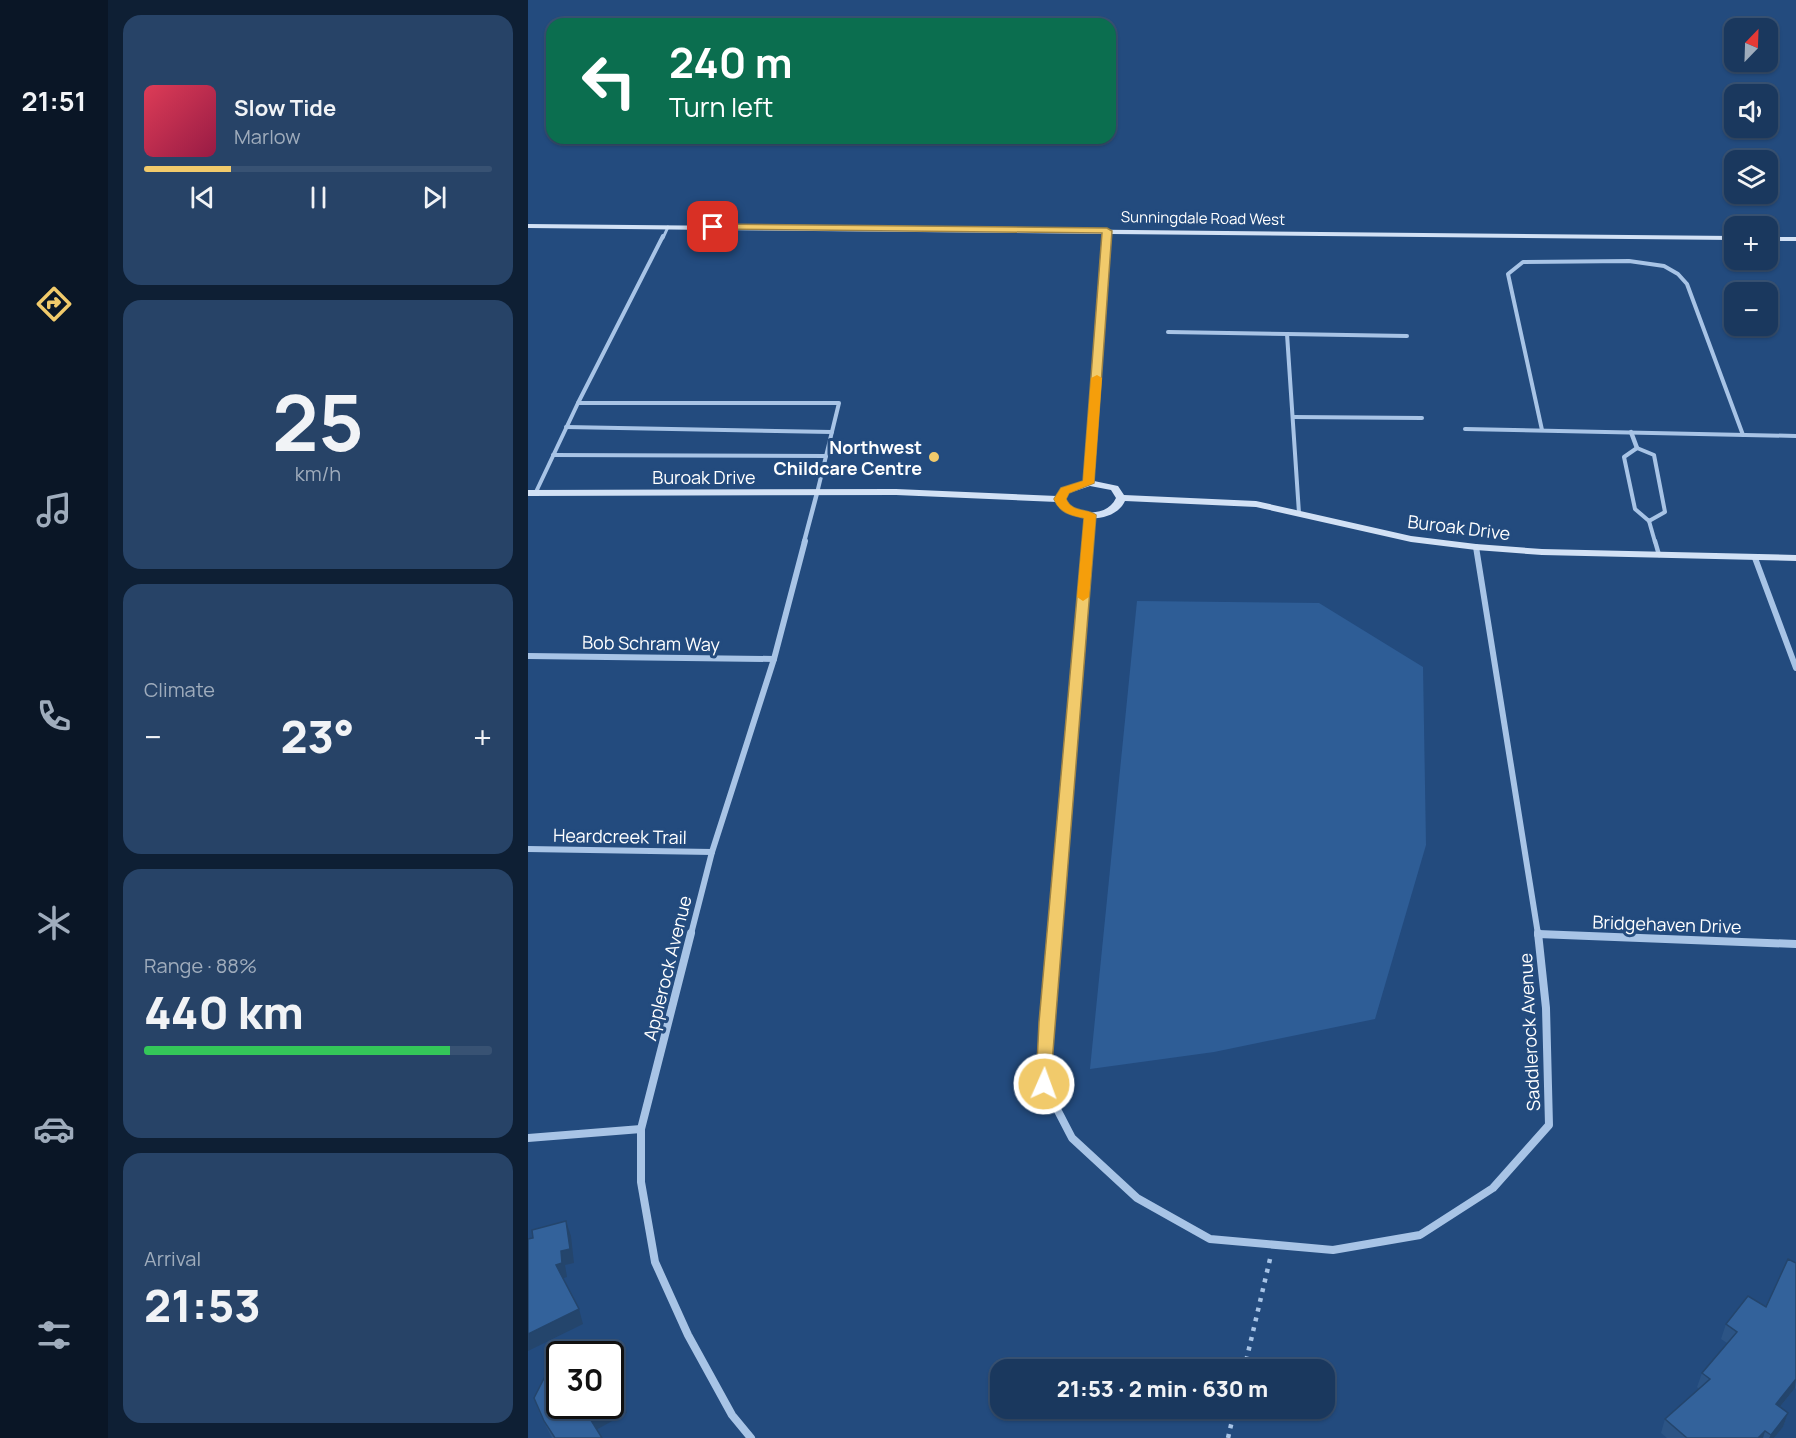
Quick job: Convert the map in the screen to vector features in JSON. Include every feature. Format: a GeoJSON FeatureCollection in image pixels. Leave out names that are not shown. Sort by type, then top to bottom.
{"type":"FeatureCollection","features":[{"type":"Feature","properties":{"kind":"street","name":"Sunningdale Road West"},"geometry":{"type":"LineString","coordinates":[[528,226],[1724,238]]}},
{"type":"Feature","properties":{"kind":"street"},"geometry":{"type":"LineString","coordinates":[[1089,483],[1107,231]]}},
{"type":"Feature","properties":{"kind":"street"},"geometry":{"type":"LineString","coordinates":[[1778,238],[1796,239]]}},
{"type":"Feature","properties":{"kind":"street"},"geometry":{"type":"LineString","coordinates":[[1631,432],[1637,448]]}},
{"type":"Feature","properties":{"kind":"street"},"geometry":{"type":"LineString","coordinates":[[1089,483],[1114,488],[1121,498],[1118,505],[1111,511],[1090,515],[1073,513],[1063,506],[1060,499],[1065,491],[1089,483]]}},
{"type":"Feature","properties":{"kind":"street","name":"Buroak Drive"},"geometry":{"type":"LineString","coordinates":[[532,494],[896,492],[1060,499]]}},
{"type":"Feature","properties":{"kind":"street","name":"Applerock Avenue"},"geometry":{"type":"LineString","coordinates":[[751,1438],[732,1415],[688,1335],[655,1262],[641,1182],[641,1129],[712,852],[774,659],[817,494]]}},
{"type":"Feature","properties":{"kind":"street","name":"Buroak Drive"},"geometry":{"type":"LineString","coordinates":[[1121,498],[1223,501],[1299,513],[1411,539],[1476,547],[1542,552],[1796,558]]}},
{"type":"Feature","properties":{"kind":"street","name":"Saddlerock Avenue"},"geometry":{"type":"LineString","coordinates":[[1090,515],[1047,1022],[1044,1084],[1072,1138],[1137,1198],[1210,1239],[1333,1250],[1420,1235],[1492,1188],[1549,1125],[1546,1008],[1538,934],[1476,547]]}},
{"type":"Feature","properties":{"kind":"street"},"geometry":{"type":"LineString","coordinates":[[1755,558],[1796,668]]}},
{"type":"Feature","properties":{"kind":"street","name":"Bob Schram Way"},"geometry":{"type":"LineString","coordinates":[[528,656],[774,659]]}},
{"type":"Feature","properties":{"kind":"street","name":"Heardcreek Trail"},"geometry":{"type":"LineString","coordinates":[[528,849],[712,852]]}},
{"type":"Feature","properties":{"kind":"street","name":"Bridgehaven Drive"},"geometry":{"type":"LineString","coordinates":[[1538,934],[1796,944]]}},
{"type":"Feature","properties":{"kind":"street"},"geometry":{"type":"LineString","coordinates":[[528,1138],[641,1129]]}},
{"type":"Feature","properties":{"kind":"lane"},"geometry":{"type":"LineString","coordinates":[[532,494],[668,227]]}},
{"type":"Feature","properties":{"kind":"lane"},"geometry":{"type":"LineString","coordinates":[[1542,430],[1508,274],[1523,262],[1629,261],[1664,266],[1678,274],[1688,284],[1743,435]]}},
{"type":"Feature","properties":{"kind":"lane"},"geometry":{"type":"LineString","coordinates":[[1168,332],[1407,336]]}},
{"type":"Feature","properties":{"kind":"lane"},"geometry":{"type":"LineString","coordinates":[[1287,334],[1299,513]]}},
{"type":"Feature","properties":{"kind":"lane"},"geometry":{"type":"LineString","coordinates":[[578,403],[839,403],[817,494]]}},
{"type":"Feature","properties":{"kind":"lane"},"geometry":{"type":"LineString","coordinates":[[1293,417],[1422,418]]}},
{"type":"Feature","properties":{"kind":"lane"},"geometry":{"type":"LineString","coordinates":[[566,427],[832,432]]}},
{"type":"Feature","properties":{"kind":"lane"},"geometry":{"type":"LineString","coordinates":[[1465,429],[1796,436]]}},
{"type":"Feature","properties":{"kind":"lane"},"geometry":{"type":"LineString","coordinates":[[1649,522],[1665,512],[1653,455],[1637,448],[1624,457],[1635,508],[1649,522],[1659,555]]}},
{"type":"Feature","properties":{"kind":"lane"},"geometry":{"type":"LineString","coordinates":[[553,455],[826,456]]}},
{"type":"Feature","properties":{"kind":"path"},"geometry":{"type":"LineString","coordinates":[[1247,1359],[1274,1245]]}},
{"type":"Feature","properties":{"kind":"path"},"geometry":{"type":"LineString","coordinates":[[1228,1438],[1232,1419]]}},
{"type":"Feature","properties":{"kind":"shaded area"},"geometry":{"type":"Polygon","coordinates":[[[1137,601],[1319,603],[1423,667],[1426,845],[1375,1019],[1214,1052],[1090,1069],[1137,601]]]}},
{"type":"Feature","properties":{"kind":"building"},"geometry":{"type":"Polygon","coordinates":[[[566,1221],[570,1249],[561,1251],[562,1263],[556,1265],[579,1309],[528,1334],[528,1239],[533,1238],[532,1230],[566,1221]]]}},
{"type":"Feature","properties":{"kind":"building"},"geometry":{"type":"Polygon","coordinates":[[[1788,1259],[1796,1263],[1796,1379],[1776,1404],[1788,1413],[1771,1435],[1765,1431],[1758,1438],[1687,1438],[1665,1419],[1710,1379],[1702,1373],[1737,1332],[1726,1324],[1748,1296],[1766,1307],[1788,1259]]]}},
{"type":"Feature","properties":{"kind":"building"},"geometry":{"type":"Polygon","coordinates":[[[546,1375],[546,1419],[590,1419],[602,1438],[555,1438],[544,1421],[534,1398],[546,1375]]]}},
{"type":"Feature","properties":{"kind":"slow traffic"},"geometry":{"type":"LineString","coordinates":[[1083,597],[1090,515],[1073,513],[1063,506],[1060,499],[1065,491],[1076,485],[1089,483],[1097,378]]}},
{"type":"Feature","properties":{"kind":"place","name":"Northwest Childcare Centre"},"geometry":{"type":"Point","coordinates":[934,457]}},
{"type":"Feature","properties":{"kind":"route"},"geometry":{"type":"LineString","coordinates":[[713,227],[1107,231],[1089,483],[1076,485],[1065,491],[1060,499],[1063,506],[1073,513],[1090,515],[1047,1022],[1044,1084]]}}]}
